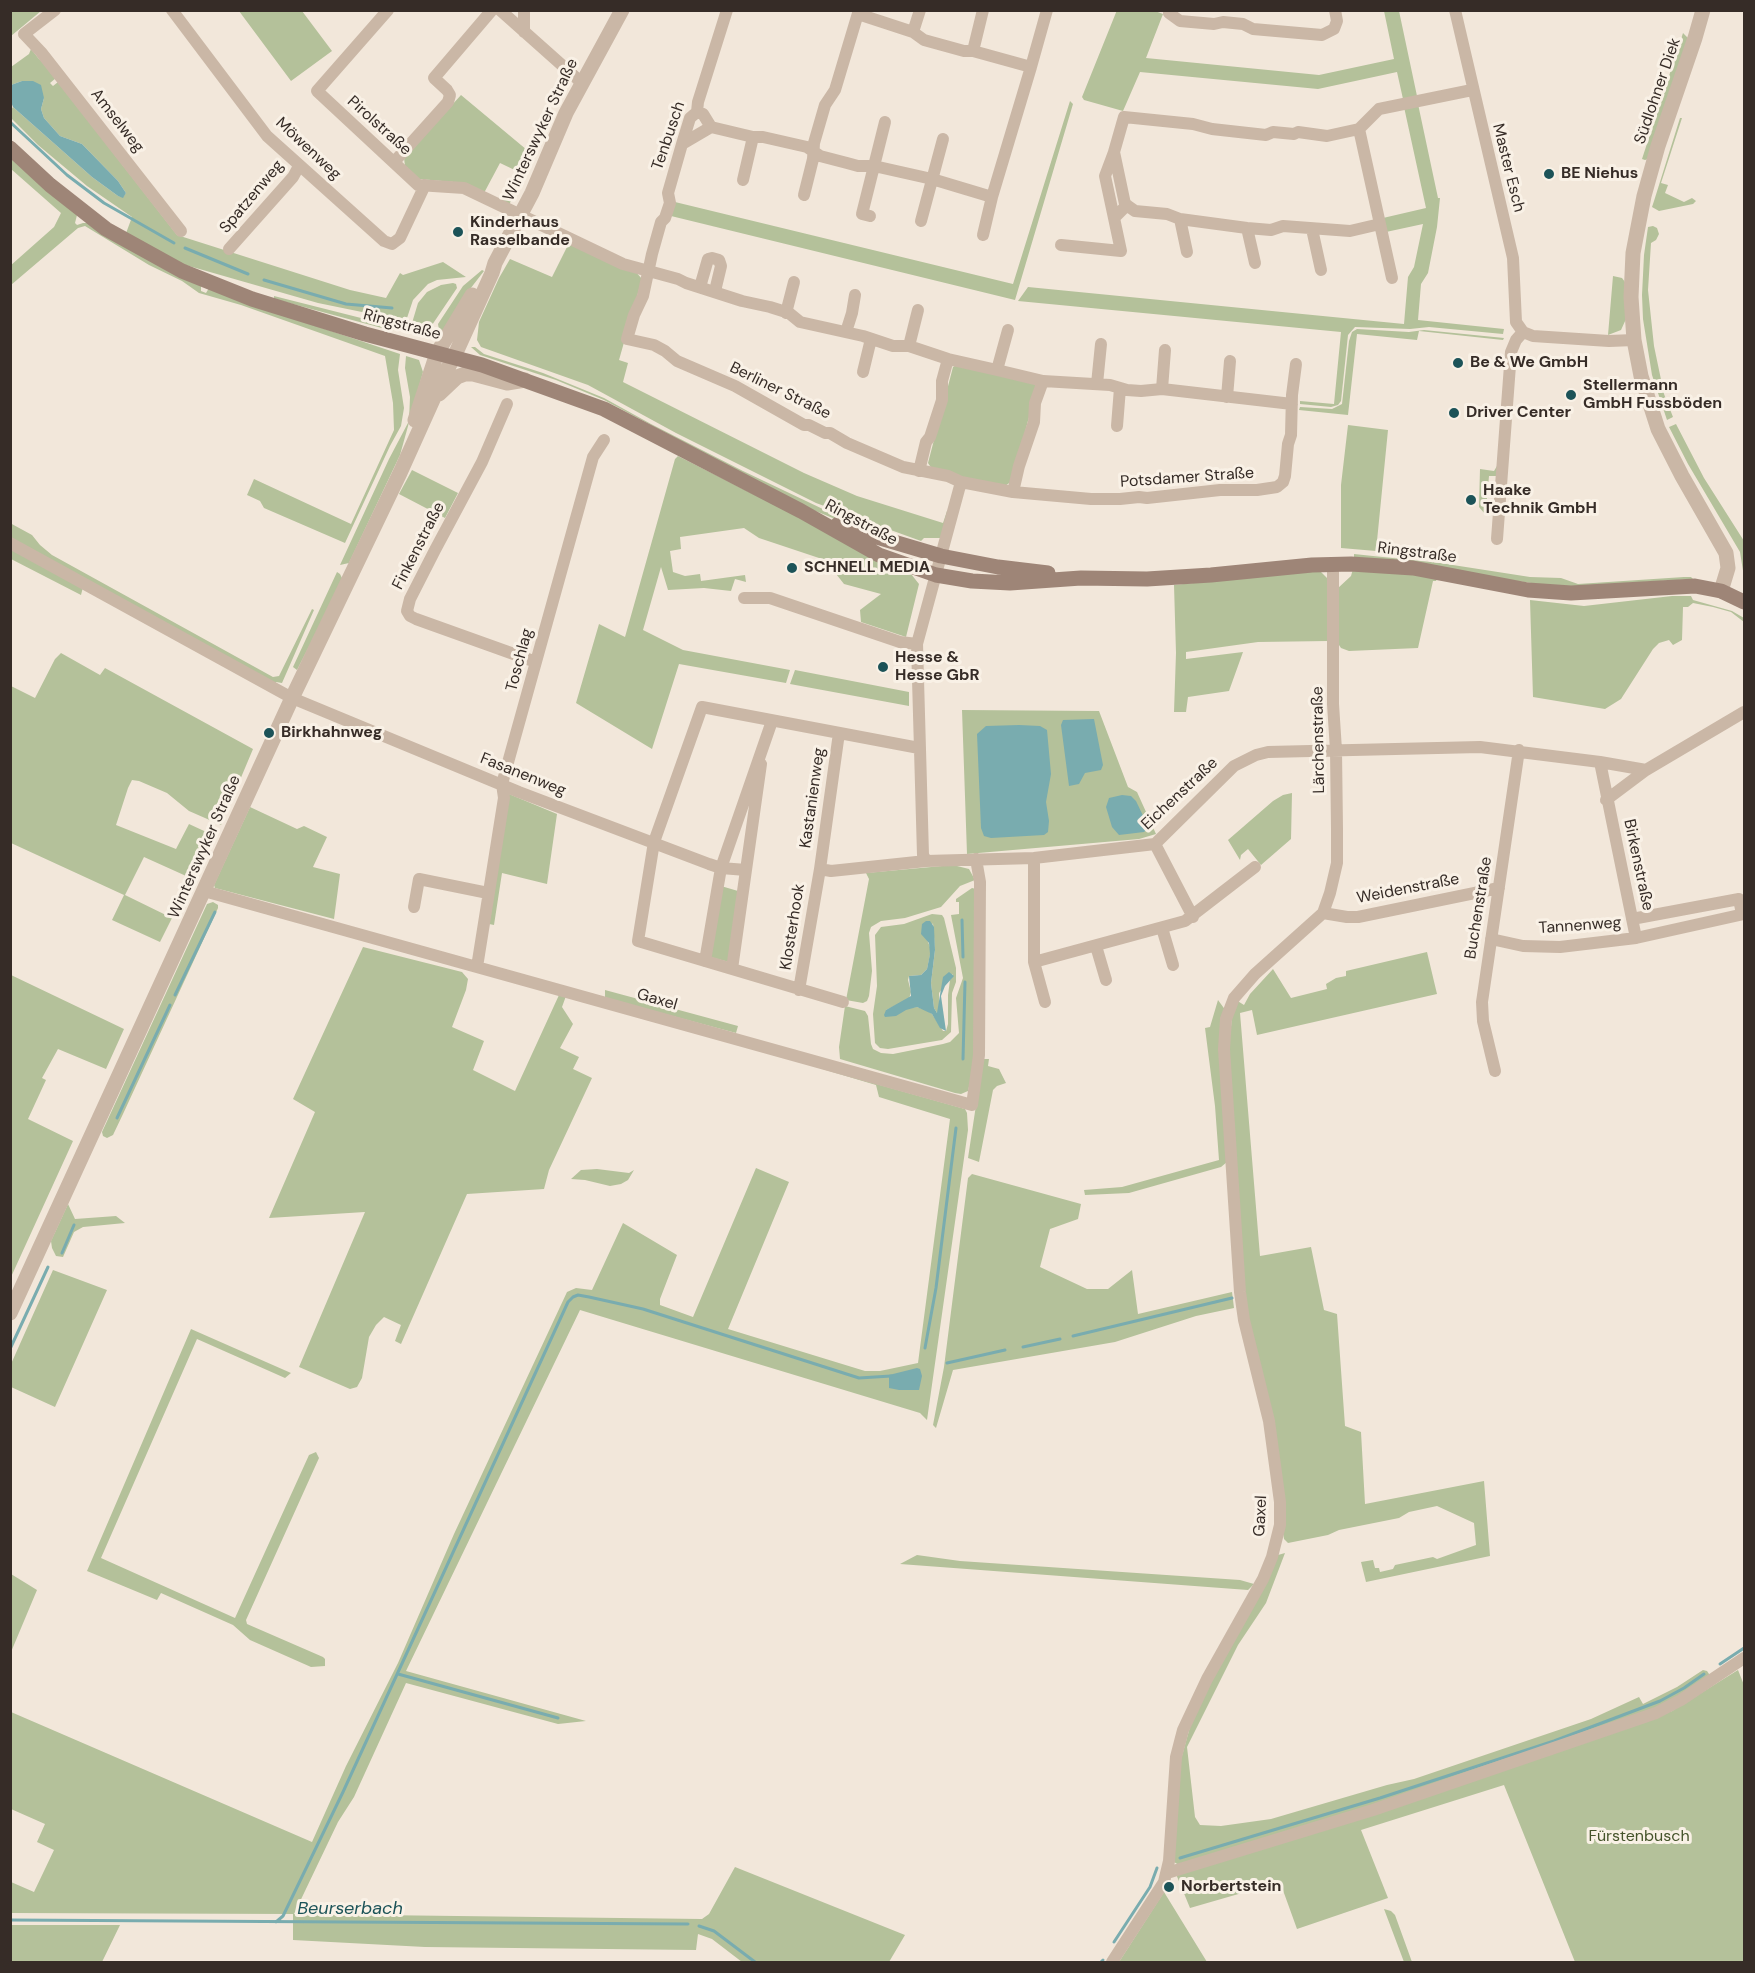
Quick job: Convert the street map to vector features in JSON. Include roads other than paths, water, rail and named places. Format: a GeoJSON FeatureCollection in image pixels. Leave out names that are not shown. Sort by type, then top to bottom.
{"type":"FeatureCollection","features":[{"type":"Feature","properties":{"kind":"main road","name":"Ringstraße"},"geometry":{"type":"LineString","coordinates":[[10,148],[50,185],[106,229],[173,267],[252,299],[418,349],[454,357],[604,409],[801,511],[879,555],[936,575],[992,582],[1081,578],[1168,578],[1333,564],[1413,568],[1528,590],[1571,593],[1689,586],[1721,591],[1744,602]]}},
{"type":"Feature","properties":{"kind":"main road","name":"Ringstraße"},"geometry":{"type":"LineString","coordinates":[[801,511],[860,532],[941,556],[998,567],[1081,578]]}},
{"type":"Feature","properties":{"kind":"street","name":"Amselweg"},"geometry":{"type":"LineString","coordinates":[[55,10],[24,34],[41,52],[181,231]]}},
{"type":"Feature","properties":{"kind":"street","name":"Möwenweg"},"geometry":{"type":"LineString","coordinates":[[172,10],[267,136],[384,241],[392,244],[400,238],[425,185]]}},
{"type":"Feature","properties":{"kind":"street","name":"Pirolstraße"},"geometry":{"type":"LineString","coordinates":[[388,10],[317,91],[395,161],[418,185],[425,185]]}},
{"type":"Feature","properties":{"kind":"street"},"geometry":{"type":"LineString","coordinates":[[395,161],[448,102],[450,95],[434,78],[492,10]]}},
{"type":"Feature","properties":{"kind":"street"},"geometry":{"type":"LineString","coordinates":[[500,10],[582,83]]}},
{"type":"Feature","properties":{"kind":"street"},"geometry":{"type":"LineString","coordinates":[[524,10],[524,32]]}},
{"type":"Feature","properties":{"kind":"street","name":"Winterswyker Straße"},"geometry":{"type":"LineString","coordinates":[[10,1313],[292,698],[454,357],[495,263],[520,216],[566,113],[622,10]]}},
{"type":"Feature","properties":{"kind":"street","name":"Tenbusch"},"geometry":{"type":"LineString","coordinates":[[627,339],[634,315],[643,296],[661,222],[665,218],[670,202],[668,193],[682,144],[690,118],[697,112],[698,102],[727,10]]}},
{"type":"Feature","properties":{"kind":"street"},"geometry":{"type":"LineString","coordinates":[[913,33],[920,10]]}},
{"type":"Feature","properties":{"kind":"street"},"geometry":{"type":"LineString","coordinates":[[973,51],[983,10]]}},
{"type":"Feature","properties":{"kind":"street"},"geometry":{"type":"LineString","coordinates":[[983,235],[1047,10]]}},
{"type":"Feature","properties":{"kind":"street"},"geometry":{"type":"LineString","coordinates":[[1170,10],[1169,13],[1180,21],[1214,24],[1223,22],[1243,24],[1253,29],[1322,35],[1334,29],[1338,21],[1335,10]]}},
{"type":"Feature","properties":{"kind":"street","name":"Master Esch"},"geometry":{"type":"LineString","coordinates":[[1455,10],[1513,258],[1516,322],[1522,332]]}},
{"type":"Feature","properties":{"kind":"street","name":"Südlohner Diek"},"geometry":{"type":"LineString","coordinates":[[1703,10],[1658,146],[1639,215],[1631,271],[1631,305],[1634,340],[1641,375],[1658,429],[1682,477],[1726,553],[1728,568],[1721,591]]}},
{"type":"Feature","properties":{"kind":"street"},"geometry":{"type":"LineString","coordinates":[[804,195],[825,105],[835,90],[858,12],[913,33],[924,40],[1031,67]]}},
{"type":"Feature","properties":{"kind":"street"},"geometry":{"type":"LineString","coordinates":[[1061,245],[1121,251],[1105,176],[1124,117],[1266,135],[1273,132],[1294,134],[1298,132],[1327,136],[1359,129],[1378,109],[1472,90]]}},
{"type":"Feature","properties":{"kind":"street"},"geometry":{"type":"LineString","coordinates":[[697,112],[703,114],[711,127],[813,150],[820,156],[858,166],[874,166],[932,179],[992,197]]}},
{"type":"Feature","properties":{"kind":"street"},"geometry":{"type":"LineString","coordinates":[[861,214],[885,122]]}},
{"type":"Feature","properties":{"kind":"street"},"geometry":{"type":"LineString","coordinates":[[682,144],[711,127]]}},
{"type":"Feature","properties":{"kind":"street"},"geometry":{"type":"LineString","coordinates":[[1359,129],[1392,278]]}},
{"type":"Feature","properties":{"kind":"street"},"geometry":{"type":"LineString","coordinates":[[743,180],[753,138]]}},
{"type":"Feature","properties":{"kind":"street"},"geometry":{"type":"LineString","coordinates":[[921,221],[943,139]]}},
{"type":"Feature","properties":{"kind":"street"},"geometry":{"type":"LineString","coordinates":[[1113,153],[1127,205],[1136,211],[1271,230],[1283,226],[1350,231],[1380,224]]}},
{"type":"Feature","properties":{"kind":"street","name":"Spatzenweg"},"geometry":{"type":"LineString","coordinates":[[229,249],[293,177],[299,166]]}},
{"type":"Feature","properties":{"kind":"street"},"geometry":{"type":"LineString","coordinates":[[425,185],[464,188],[622,264],[660,273],[742,301],[759,304],[786,313],[800,322],[846,332],[893,346],[909,346],[948,359],[1043,381],[1097,384],[1141,392],[1162,389],[1292,404]]}},
{"type":"Feature","properties":{"kind":"street"},"geometry":{"type":"LineString","coordinates":[[1114,218],[1127,205]]}},
{"type":"Feature","properties":{"kind":"street"},"geometry":{"type":"LineString","coordinates":[[1180,219],[1186,252]]}},
{"type":"Feature","properties":{"kind":"street"},"geometry":{"type":"LineString","coordinates":[[1247,228],[1255,263]]}},
{"type":"Feature","properties":{"kind":"street"},"geometry":{"type":"LineString","coordinates":[[1312,229],[1321,270]]}},
{"type":"Feature","properties":{"kind":"street"},"geometry":{"type":"LineString","coordinates":[[700,287],[708,259],[712,258],[719,260],[721,266],[715,291]]}},
{"type":"Feature","properties":{"kind":"street"},"geometry":{"type":"LineString","coordinates":[[392,487],[437,353],[487,272],[495,263]]}},
{"type":"Feature","properties":{"kind":"street"},"geometry":{"type":"LineString","coordinates":[[786,313],[794,282]]}},
{"type":"Feature","properties":{"kind":"street"},"geometry":{"type":"LineString","coordinates":[[846,332],[855,295]]}},
{"type":"Feature","properties":{"kind":"street"},"geometry":{"type":"LineString","coordinates":[[909,346],[918,310]]}},
{"type":"Feature","properties":{"kind":"street"},"geometry":{"type":"LineString","coordinates":[[997,370],[1008,330]]}},
{"type":"Feature","properties":{"kind":"street"},"geometry":{"type":"LineString","coordinates":[[1497,539],[1511,352],[1516,340],[1522,332],[1533,336],[1609,341],[1634,340]]}},
{"type":"Feature","properties":{"kind":"street","name":"Berliner Straße"},"geometry":{"type":"LineString","coordinates":[[627,339],[654,345],[677,361],[735,386],[804,425],[830,433],[847,443],[903,467],[948,476],[961,482]]}},
{"type":"Feature","properties":{"kind":"street"},"geometry":{"type":"LineString","coordinates":[[863,372],[871,339]]}},
{"type":"Feature","properties":{"kind":"street"},"geometry":{"type":"LineString","coordinates":[[1097,384],[1101,344]]}},
{"type":"Feature","properties":{"kind":"street"},"geometry":{"type":"LineString","coordinates":[[1162,389],[1165,350]]}},
{"type":"Feature","properties":{"kind":"street"},"geometry":{"type":"LineString","coordinates":[[919,471],[926,442],[930,437],[942,400],[942,381],[948,359]]}},
{"type":"Feature","properties":{"kind":"street"},"geometry":{"type":"LineString","coordinates":[[1227,397],[1230,361]]}},
{"type":"Feature","properties":{"kind":"street","name":"Potsdamer Straße"},"geometry":{"type":"LineString","coordinates":[[961,482],[1037,496],[1042,494],[1070,498],[1120,499],[1277,487],[1283,482],[1285,476],[1291,435],[1296,364]]}},
{"type":"Feature","properties":{"kind":"street","name":"Winterswyker Straße"},"geometry":{"type":"LineString","coordinates":[[435,398],[457,377],[465,374],[507,383],[525,380]]}},
{"type":"Feature","properties":{"kind":"street"},"geometry":{"type":"LineString","coordinates":[[1013,492],[1034,422],[1035,403],[1043,381]]}},
{"type":"Feature","properties":{"kind":"street"},"geometry":{"type":"LineString","coordinates":[[1117,426],[1120,388]]}},
{"type":"Feature","properties":{"kind":"street","name":"Finkenstraße"},"geometry":{"type":"LineString","coordinates":[[507,404],[482,462],[410,599],[407,611],[416,619],[536,662]]}},
{"type":"Feature","properties":{"kind":"street","name":"Toschlag"},"geometry":{"type":"LineString","coordinates":[[477,967],[504,798],[502,784],[593,457],[604,440]]}},
{"type":"Feature","properties":{"kind":"street"},"geometry":{"type":"LineString","coordinates":[[926,861],[923,855],[917,644],[961,482]]}},
{"type":"Feature","properties":{"kind":"street"},"geometry":{"type":"LineString","coordinates":[[10,543],[292,698]]}},
{"type":"Feature","properties":{"kind":"street","name":"Lärchenstraße"},"geometry":{"type":"LineString","coordinates":[[1323,913],[1336,863],[1333,564]]}},
{"type":"Feature","properties":{"kind":"street"},"geometry":{"type":"LineString","coordinates":[[744,598],[770,598],[900,642],[917,644]]}},
{"type":"Feature","properties":{"kind":"street","name":"Fasanenweg"},"geometry":{"type":"LineString","coordinates":[[292,698],[502,784],[721,868],[746,870]]}},
{"type":"Feature","properties":{"kind":"street","name":"Kastanienweg"},"geometry":{"type":"LineString","coordinates":[[654,842],[702,707],[919,748]]}},
{"type":"Feature","properties":{"kind":"street"},"geometry":{"type":"LineString","coordinates":[[1606,800],[1646,770],[1744,712]]}},
{"type":"Feature","properties":{"kind":"street"},"geometry":{"type":"LineString","coordinates":[[705,961],[721,868],[772,721]]}},
{"type":"Feature","properties":{"kind":"street","name":"Kastanienweg"},"geometry":{"type":"LineString","coordinates":[[839,733],[820,869],[831,871],[926,861]]}},
{"type":"Feature","properties":{"kind":"street"},"geometry":{"type":"LineString","coordinates":[[732,969],[764,742]]}},
{"type":"Feature","properties":{"kind":"street","name":"Eichenstraße"},"geometry":{"type":"LineString","coordinates":[[926,861],[1034,858],[1155,844],[1234,766],[1256,754],[1268,752],[1480,747],[1519,750],[1646,770]]}},
{"type":"Feature","properties":{"kind":"street","name":"Buchenstraße"},"geometry":{"type":"LineString","coordinates":[[1495,1071],[1487,1044],[1482,1011],[1519,750]]}},
{"type":"Feature","properties":{"kind":"street","name":"Birkenstraße"},"geometry":{"type":"LineString","coordinates":[[1600,762],[1636,938]]}},
{"type":"Feature","properties":{"kind":"street","name":"Klosterhook"},"geometry":{"type":"LineString","coordinates":[[654,842],[638,941],[843,1002]]}},
{"type":"Feature","properties":{"kind":"street"},"geometry":{"type":"LineString","coordinates":[[1155,844],[1193,917]]}},
{"type":"Feature","properties":{"kind":"street"},"geometry":{"type":"LineString","coordinates":[[1034,858],[1034,962],[1045,1002]]}},
{"type":"Feature","properties":{"kind":"street","name":"Gaxel"},"geometry":{"type":"LineString","coordinates":[[204,891],[972,1105],[979,1055],[980,882],[976,859]]}},
{"type":"Feature","properties":{"kind":"street"},"geometry":{"type":"LineString","coordinates":[[1034,962],[1185,921],[1255,867]]}},
{"type":"Feature","properties":{"kind":"street","name":"Klosterhook"},"geometry":{"type":"LineString","coordinates":[[800,990],[820,869]]}},
{"type":"Feature","properties":{"kind":"street"},"geometry":{"type":"LineString","coordinates":[[414,907],[419,879],[488,893]]}},
{"type":"Feature","properties":{"kind":"street","name":"Weidenstraße"},"geometry":{"type":"LineString","coordinates":[[1323,913],[1347,917],[1358,916],[1499,888]]}},
{"type":"Feature","properties":{"kind":"street"},"geometry":{"type":"LineString","coordinates":[[1632,919],[1739,899],[1743,914]]}},
{"type":"Feature","properties":{"kind":"street","name":"Gaxel"},"geometry":{"type":"LineString","coordinates":[[1112,1962],[1155,1899],[1167,1873],[1176,1757],[1183,1730],[1207,1680],[1263,1579],[1272,1557],[1280,1525],[1280,1502],[1269,1421],[1244,1320],[1240,1292],[1224,1036],[1226,1019],[1234,998],[1256,974],[1323,913]]}},
{"type":"Feature","properties":{"kind":"street","name":"Tannenweg"},"geometry":{"type":"LineString","coordinates":[[1491,939],[1524,946],[1560,948],[1636,938],[1743,914]]}},
{"type":"Feature","properties":{"kind":"street"},"geometry":{"type":"LineString","coordinates":[[1162,928],[1173,965]]}},
{"type":"Feature","properties":{"kind":"street"},"geometry":{"type":"LineString","coordinates":[[1096,946],[1106,980]]}},
{"type":"Feature","properties":{"kind":"street"},"geometry":{"type":"LineString","coordinates":[[1167,1873],[1390,1804],[1656,1713],[1681,1700],[1744,1658]]}},
{"type":"Feature","properties":{"kind":"water"},"geometry":{"type":"Polygon","coordinates":[[[22,81],[33,81],[41,85],[44,98],[41,109],[44,118],[60,136],[82,144],[118,181],[126,193],[123,198],[92,177],[13,107],[11,85],[22,81]]]}},
{"type":"Feature","properties":{"kind":"water"},"geometry":{"type":"Polygon","coordinates":[[[1094,719],[1103,765],[1101,770],[1085,773],[1079,784],[1069,786],[1061,725],[1063,720],[1094,719]]]}},
{"type":"Feature","properties":{"kind":"water"},"geometry":{"type":"Polygon","coordinates":[[[986,726],[1040,726],[1047,730],[1051,774],[1046,802],[1048,832],[1044,835],[991,838],[984,836],[981,828],[977,734],[986,726]]]}},
{"type":"Feature","properties":{"kind":"water"},"geometry":{"type":"Polygon","coordinates":[[[1122,795],[1131,796],[1136,801],[1147,824],[1144,832],[1119,835],[1112,827],[1106,807],[1109,798],[1122,795]]]}},
{"type":"Feature","properties":{"kind":"water"},"geometry":{"type":"Polygon","coordinates":[[[930,921],[934,927],[935,950],[931,983],[934,1008],[937,1013],[943,977],[949,972],[954,976],[945,986],[941,996],[946,1031],[940,1028],[932,1014],[917,1007],[896,1016],[885,1017],[884,1015],[886,1010],[911,996],[909,976],[921,975],[927,969],[930,954],[929,943],[921,934],[922,924],[930,921]]]}},
{"type":"Feature","properties":{"kind":"water"},"geometry":{"type":"Polygon","coordinates":[[[920,1369],[922,1376],[919,1390],[889,1388],[889,1375],[920,1369]]]}},
{"type":"Feature","properties":{"kind":"waterway"},"geometry":{"type":"LineString","coordinates":[[10,122],[67,175],[104,203],[174,243]]}},
{"type":"Feature","properties":{"kind":"waterway"},"geometry":{"type":"LineString","coordinates":[[185,248],[248,274]]}},
{"type":"Feature","properties":{"kind":"waterway"},"geometry":{"type":"LineString","coordinates":[[264,280],[346,304],[392,308]]}},
{"type":"Feature","properties":{"kind":"waterway"},"geometry":{"type":"LineString","coordinates":[[175,995],[215,912]]}},
{"type":"Feature","properties":{"kind":"waterway"},"geometry":{"type":"LineString","coordinates":[[962,920],[963,957]]}},
{"type":"Feature","properties":{"kind":"waterway"},"geometry":{"type":"LineString","coordinates":[[963,1059],[965,982]]}},
{"type":"Feature","properties":{"kind":"waterway"},"geometry":{"type":"LineString","coordinates":[[117,1118],[170,1005]]}},
{"type":"Feature","properties":{"kind":"waterway"},"geometry":{"type":"LineString","coordinates":[[925,1348],[936,1288],[956,1128]]}},
{"type":"Feature","properties":{"kind":"waterway"},"geometry":{"type":"LineString","coordinates":[[62,1253],[74,1225]]}},
{"type":"Feature","properties":{"kind":"waterway"},"geometry":{"type":"LineString","coordinates":[[10,1349],[48,1267]]}},
{"type":"Feature","properties":{"kind":"waterway"},"geometry":{"type":"LineString","coordinates":[[276,1922],[283,1916],[343,1792],[568,1302],[573,1297],[578,1295],[643,1309],[859,1378],[891,1376]]}},
{"type":"Feature","properties":{"kind":"waterway"},"geometry":{"type":"LineString","coordinates":[[1073,1336],[1232,1298]]}},
{"type":"Feature","properties":{"kind":"waterway"},"geometry":{"type":"LineString","coordinates":[[1023,1347],[1060,1339]]}},
{"type":"Feature","properties":{"kind":"waterway"},"geometry":{"type":"LineString","coordinates":[[947,1363],[1005,1350]]}},
{"type":"Feature","properties":{"kind":"waterway"},"geometry":{"type":"LineString","coordinates":[[1720,1664],[1744,1648]]}},
{"type":"Feature","properties":{"kind":"waterway"},"geometry":{"type":"LineString","coordinates":[[398,1674],[558,1718]]}},
{"type":"Feature","properties":{"kind":"waterway"},"geometry":{"type":"LineString","coordinates":[[1180,1858],[1380,1798],[1554,1741],[1660,1701],[1704,1674]]}},
{"type":"Feature","properties":{"kind":"waterway"},"geometry":{"type":"LineString","coordinates":[[1114,1942],[1150,1887],[1157,1868]]}},
{"type":"Feature","properties":{"kind":"waterway","name":"Beurserbach"},"geometry":{"type":"LineString","coordinates":[[10,1920],[688,1924]]}},
{"type":"Feature","properties":{"kind":"waterway","name":"Beurserbach"},"geometry":{"type":"LineString","coordinates":[[699,1926],[714,1931],[755,1962]]}},
{"type":"Feature","properties":{"kind":"place","name":"BE Niehus"},"geometry":{"type":"Point","coordinates":[1549,174]}},
{"type":"Feature","properties":{"kind":"place","name":"Kinderhaus Rasselbande"},"geometry":{"type":"Point","coordinates":[458,232]}},
{"type":"Feature","properties":{"kind":"place","name":"Be & We GmbH"},"geometry":{"type":"Point","coordinates":[1458,363]}},
{"type":"Feature","properties":{"kind":"place","name":"Stellermann GmbH Fussböden"},"geometry":{"type":"Point","coordinates":[1571,395]}},
{"type":"Feature","properties":{"kind":"place","name":"Driver Center"},"geometry":{"type":"Point","coordinates":[1454,413]}},
{"type":"Feature","properties":{"kind":"place","name":"Haake Technik GmbH"},"geometry":{"type":"Point","coordinates":[1471,500]}},
{"type":"Feature","properties":{"kind":"place","name":"SCHNELL MEDIA"},"geometry":{"type":"Point","coordinates":[792,568]}},
{"type":"Feature","properties":{"kind":"place","name":"Hesse & Hesse GbR"},"geometry":{"type":"Point","coordinates":[883,667]}},
{"type":"Feature","properties":{"kind":"place","name":"Birkhahnweg"},"geometry":{"type":"Point","coordinates":[269,733]}},
{"type":"Feature","properties":{"kind":"place","name":"Norbertstein"},"geometry":{"type":"Point","coordinates":[1169,1887]}},
{"type":"Feature","properties":{"kind":"park label","name":"Fürstenbusch"},"geometry":{"type":"Point","coordinates":[1639,1837]}}]}
